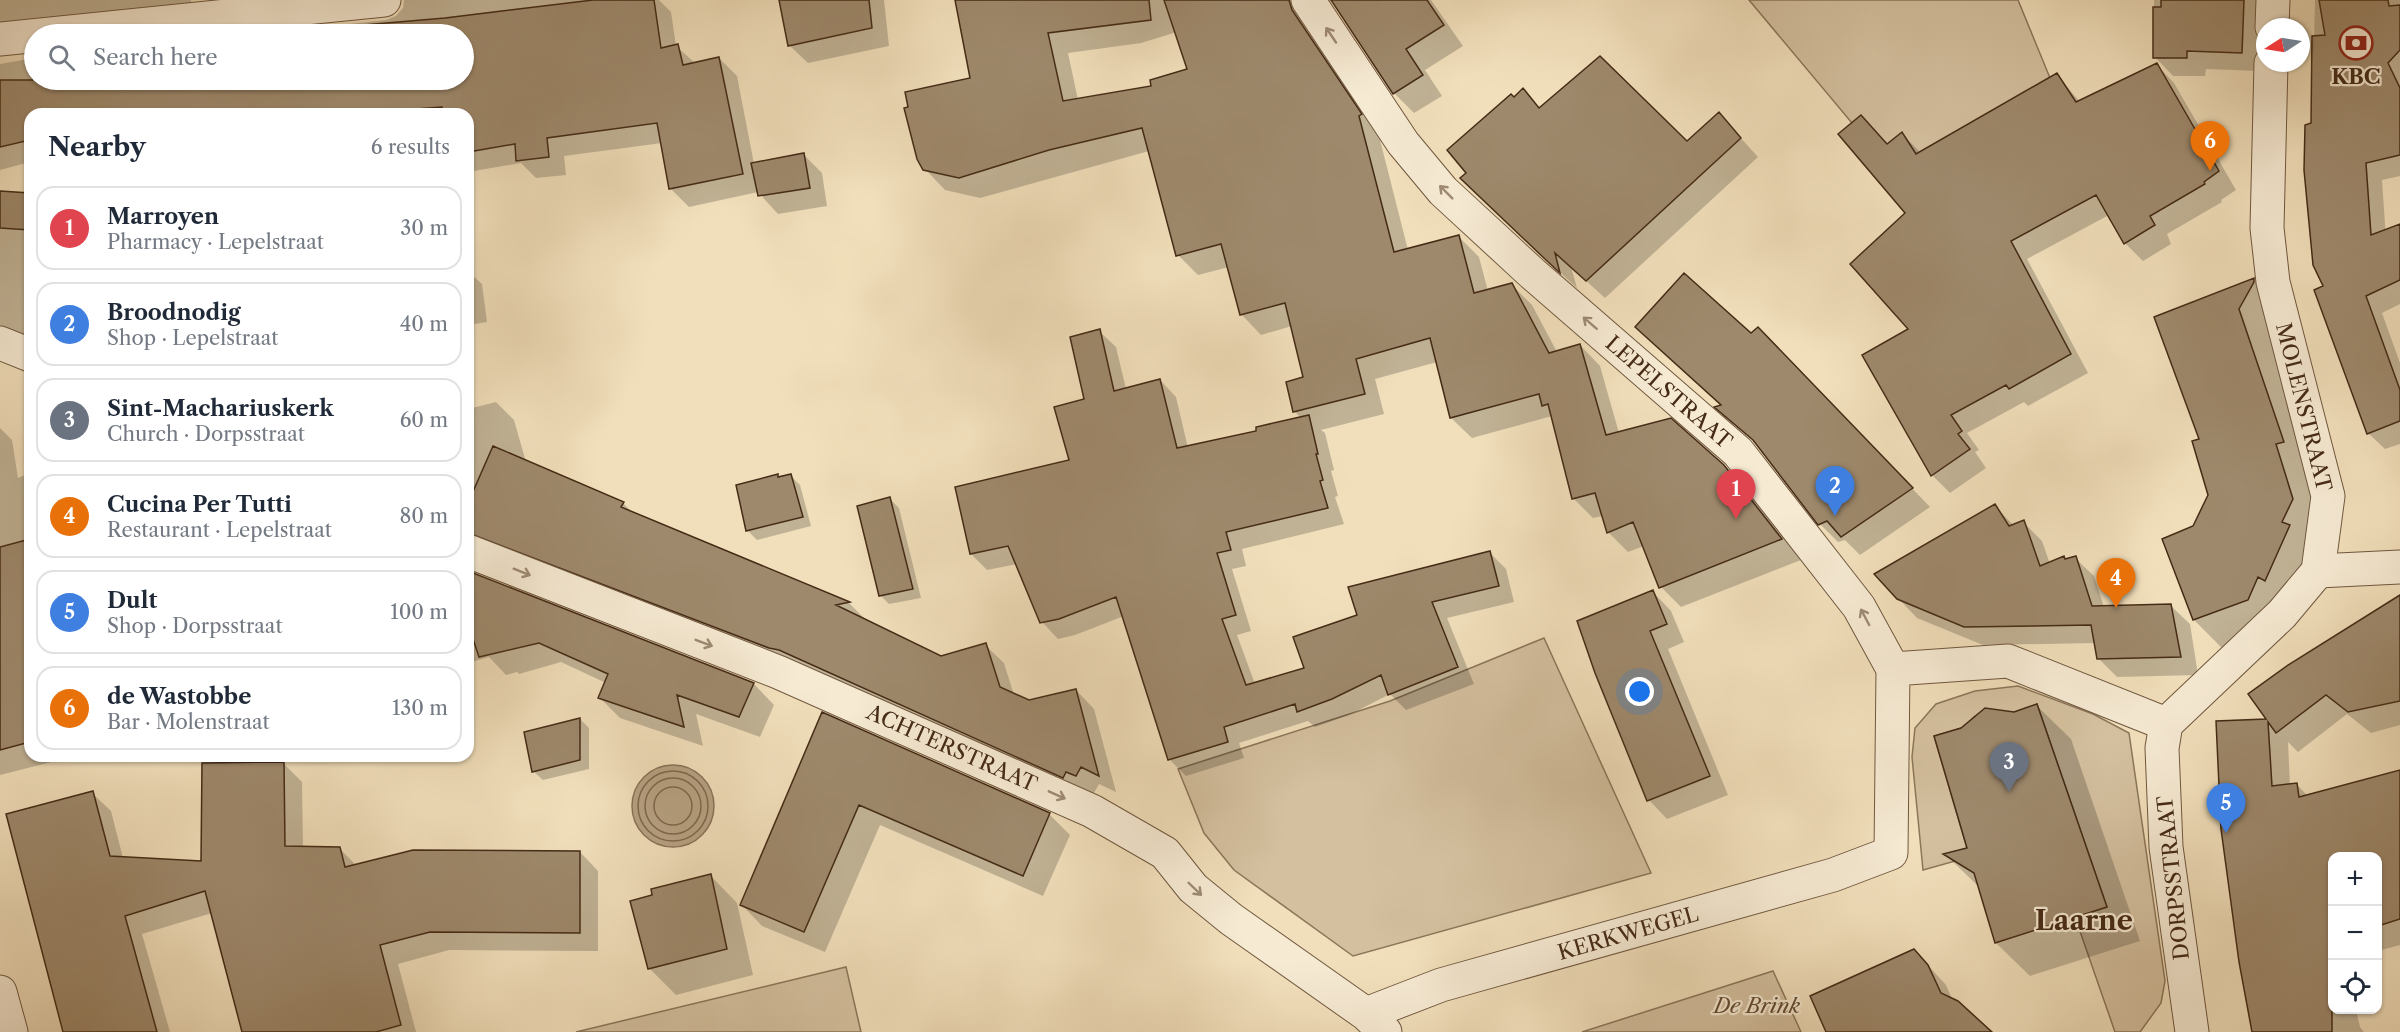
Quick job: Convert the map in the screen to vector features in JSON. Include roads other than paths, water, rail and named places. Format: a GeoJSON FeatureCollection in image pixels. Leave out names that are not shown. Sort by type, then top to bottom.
{"type":"FeatureCollection","features":[{"type":"Feature","properties":{"kind":"street"},"geometry":{"type":"LineString","coordinates":[[148,24],[384,0]]}},
{"type":"Feature","properties":{"kind":"street","name":"LEPELSTRAAT"},"geometry":{"type":"LineString","coordinates":[[1308,0],[1403,143],[1443,190],[1533,274],[1738,452],[1859,607],[1893,669]]}},
{"type":"Feature","properties":{"kind":"street"},"geometry":{"type":"LineString","coordinates":[[2273,18],[2274,0]]}},
{"type":"Feature","properties":{"kind":"street"},"geometry":{"type":"LineString","coordinates":[[0,39],[24,37]]}},
{"type":"Feature","properties":{"kind":"street","name":"MOLENSTRAAT"},"geometry":{"type":"LineString","coordinates":[[2271,72],[2267,228],[2273,282],[2328,496],[2318,571]]}},
{"type":"Feature","properties":{"kind":"street"},"geometry":{"type":"LineString","coordinates":[[0,343],[24,353]]}},
{"type":"Feature","properties":{"kind":"street","name":"ACHTERSTRAAT"},"geometry":{"type":"LineString","coordinates":[[474,553],[777,672],[1092,811],[1165,853],[1193,888],[1231,919],[1375,1023]]}},
{"type":"Feature","properties":{"kind":"street"},"geometry":{"type":"LineString","coordinates":[[1893,669],[2008,661],[2166,724],[2282,614],[2318,571],[2400,567]]}},
{"type":"Feature","properties":{"kind":"street","name":"KERKWEGEL"},"geometry":{"type":"LineString","coordinates":[[1375,1023],[1441,985],[1833,875],[1891,853],[1893,669]]}},
{"type":"Feature","properties":{"kind":"street","name":"DORPSSTRAAT"},"geometry":{"type":"LineString","coordinates":[[2166,724],[2162,748],[2166,847],[2192,1032]]}},
{"type":"Feature","properties":{"kind":"street"},"geometry":{"type":"LineString","coordinates":[[0,992],[11,1032]]}},
{"type":"Feature","properties":{"kind":"water"},"geometry":{"type":"Polygon","coordinates":[[[673,765],[689,768],[702,777],[711,790],[714,806],[711,822],[702,835],[689,844],[673,847],[657,844],[644,835],[635,822],[632,806],[635,790],[644,777],[657,768],[673,765]]]}},
{"type":"Feature","properties":{"kind":"place","name":"KBC"},"geometry":{"type":"Point","coordinates":[2356,43]}},
{"type":"Feature","properties":{"kind":"place","name":"de Wastobbe"},"geometry":{"type":"Point","coordinates":[2210,171]}},
{"type":"Feature","properties":{"kind":"place","name":"Broodnodig"},"geometry":{"type":"Point","coordinates":[1835,516]}},
{"type":"Feature","properties":{"kind":"place","name":"Marroyen"},"geometry":{"type":"Point","coordinates":[1736,519]}},
{"type":"Feature","properties":{"kind":"place","name":"Cucina Per Tutti"},"geometry":{"type":"Point","coordinates":[2116,608]}},
{"type":"Feature","properties":{"kind":"place","name":"Sint-Machariuskerk"},"geometry":{"type":"Point","coordinates":[2009,792]}},
{"type":"Feature","properties":{"kind":"place","name":"Dult"},"geometry":{"type":"Point","coordinates":[2226,833]}},
{"type":"Feature","properties":{"kind":"district","name":"Laarne"},"geometry":{"type":"Point","coordinates":[2084,920]}},
{"type":"Feature","properties":{"kind":"park label","name":"De Brink"},"geometry":{"type":"Point","coordinates":[1757,1005]}}]}
